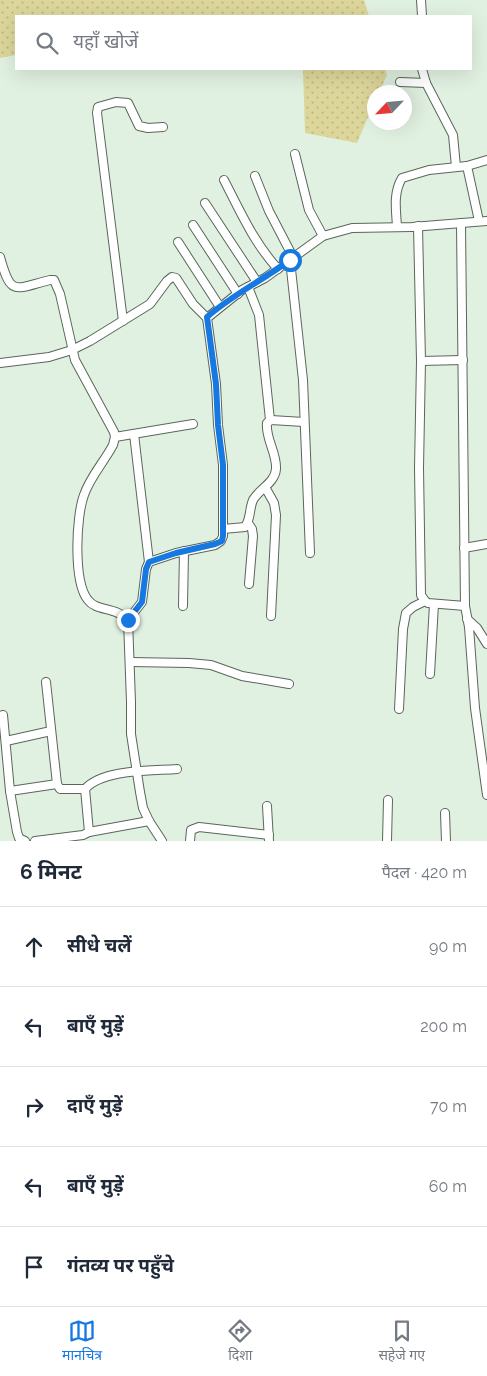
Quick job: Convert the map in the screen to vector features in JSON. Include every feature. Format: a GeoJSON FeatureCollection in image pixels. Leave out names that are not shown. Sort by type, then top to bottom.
{"type":"FeatureCollection","features":[{"type":"Feature","properties":{"kind":"street"},"geometry":{"type":"LineString","coordinates":[[421,0],[422,15]]}},
{"type":"Feature","properties":{"kind":"street"},"geometry":{"type":"LineString","coordinates":[[422,70],[426,83],[453,135],[456,167]]}},
{"type":"Feature","properties":{"kind":"street"},"geometry":{"type":"LineString","coordinates":[[400,82],[426,83]]}},
{"type":"Feature","properties":{"kind":"street"},"geometry":{"type":"LineString","coordinates":[[123,321],[97,112],[98,107],[116,102],[128,103],[138,126],[148,128],[163,127]]}},
{"type":"Feature","properties":{"kind":"street"},"geometry":{"type":"LineString","coordinates":[[296,154],[309,210],[323,236]]}},
{"type":"Feature","properties":{"kind":"street"},"geometry":{"type":"LineString","coordinates":[[397,226],[396,195],[397,186],[402,178],[429,170],[467,166],[487,160]]}},
{"type":"Feature","properties":{"kind":"street"},"geometry":{"type":"LineString","coordinates":[[207,318],[238,294],[278,269],[323,236],[352,228],[418,226],[483,221],[467,166]]}},
{"type":"Feature","properties":{"kind":"street"},"geometry":{"type":"LineString","coordinates":[[256,176],[269,211],[292,259],[304,422],[310,553]]}},
{"type":"Feature","properties":{"kind":"street"},"geometry":{"type":"LineString","coordinates":[[224,180],[252,234],[278,269]]}},
{"type":"Feature","properties":{"kind":"street"},"geometry":{"type":"LineString","coordinates":[[205,203],[258,282]]}},
{"type":"Feature","properties":{"kind":"street"},"geometry":{"type":"LineString","coordinates":[[462,223],[465,606],[468,619],[475,708],[484,748],[487,795]]}},
{"type":"Feature","properties":{"kind":"street"},"geometry":{"type":"LineString","coordinates":[[192,225],[238,294]]}},
{"type":"Feature","properties":{"kind":"street"},"geometry":{"type":"LineString","coordinates":[[418,226],[421,361],[419,468],[421,589],[422,598],[425,602]]}},
{"type":"Feature","properties":{"kind":"street"},"geometry":{"type":"LineString","coordinates":[[178,242],[220,307]]}},
{"type":"Feature","properties":{"kind":"street"},"geometry":{"type":"LineString","coordinates":[[0,257],[5,277],[12,286],[17,288],[54,280],[60,294],[72,350],[82,374],[112,426],[115,437],[110,450],[84,495],[80,508],[77,560],[82,589],[87,600],[92,604],[113,609],[123,614],[128,620],[131,734],[143,808],[162,841]]}},
{"type":"Feature","properties":{"kind":"street"},"geometry":{"type":"LineString","coordinates":[[0,363],[49,357],[72,350],[150,304],[172,277],[176,278],[199,312],[207,318],[216,384],[218,425],[223,465],[222,541],[149,562]]}},
{"type":"Feature","properties":{"kind":"street"},"geometry":{"type":"LineString","coordinates":[[223,529],[241,528],[248,523],[252,502],[274,476],[276,469],[266,428],[270,420],[259,315],[248,287]]}},
{"type":"Feature","properties":{"kind":"street"},"geometry":{"type":"LineString","coordinates":[[421,361],[463,360]]}},
{"type":"Feature","properties":{"kind":"street"},"geometry":{"type":"LineString","coordinates":[[270,420],[304,422]]}},
{"type":"Feature","properties":{"kind":"street"},"geometry":{"type":"LineString","coordinates":[[115,437],[193,424]]}},
{"type":"Feature","properties":{"kind":"street"},"geometry":{"type":"LineString","coordinates":[[128,620],[142,602],[146,569],[149,562],[134,434]]}},
{"type":"Feature","properties":{"kind":"street"},"geometry":{"type":"LineString","coordinates":[[265,487],[274,503],[276,515],[271,616]]}},
{"type":"Feature","properties":{"kind":"street"},"geometry":{"type":"LineString","coordinates":[[248,523],[252,529],[253,536],[249,584]]}},
{"type":"Feature","properties":{"kind":"street"},"geometry":{"type":"LineString","coordinates":[[464,548],[487,544]]}},
{"type":"Feature","properties":{"kind":"street"},"geometry":{"type":"LineString","coordinates":[[183,606],[184,551]]}},
{"type":"Feature","properties":{"kind":"street"},"geometry":{"type":"LineString","coordinates":[[399,709],[403,629],[406,613],[413,607],[425,602],[465,606]]}},
{"type":"Feature","properties":{"kind":"street"},"geometry":{"type":"LineString","coordinates":[[430,674],[434,604]]}},
{"type":"Feature","properties":{"kind":"street"},"geometry":{"type":"LineString","coordinates":[[468,619],[477,628],[487,644]]}},
{"type":"Feature","properties":{"kind":"street"},"geometry":{"type":"LineString","coordinates":[[130,662],[211,665],[242,676],[289,684]]}},
{"type":"Feature","properties":{"kind":"street"},"geometry":{"type":"LineString","coordinates":[[46,682],[57,784],[60,789],[85,789]]}},
{"type":"Feature","properties":{"kind":"street"},"geometry":{"type":"LineString","coordinates":[[3,715],[10,790],[17,832],[19,838],[25,841]]}},
{"type":"Feature","properties":{"kind":"street"},"geometry":{"type":"LineString","coordinates":[[6,741],[51,731]]}},
{"type":"Feature","properties":{"kind":"street"},"geometry":{"type":"LineString","coordinates":[[89,832],[85,789],[90,783],[104,777],[177,769]]}},
{"type":"Feature","properties":{"kind":"street"},"geometry":{"type":"LineString","coordinates":[[10,790],[57,784]]}},
{"type":"Feature","properties":{"kind":"street"},"geometry":{"type":"LineString","coordinates":[[387,841],[388,800]]}},
{"type":"Feature","properties":{"kind":"street"},"geometry":{"type":"LineString","coordinates":[[190,841],[191,830],[199,827],[269,838],[267,806]]}},
{"type":"Feature","properties":{"kind":"street"},"geometry":{"type":"LineString","coordinates":[[445,813],[446,841]]}},
{"type":"Feature","properties":{"kind":"street"},"geometry":{"type":"LineString","coordinates":[[35,841],[84,834],[149,821]]}},
{"type":"Feature","properties":{"kind":"shaded area"},"geometry":{"type":"Polygon","coordinates":[[[0,0],[364,0],[369,15],[15,15],[15,55],[0,58],[0,0]]]}},
{"type":"Feature","properties":{"kind":"shaded area"},"geometry":{"type":"Polygon","coordinates":[[[303,70],[385,70],[387,75],[382,85],[367,85],[367,119],[357,143],[305,133],[303,70]]]}},
{"type":"Feature","properties":{"kind":"route"},"geometry":{"type":"LineString","coordinates":[[128,620],[138,610],[142,602],[146,569],[149,562],[222,541],[223,465],[218,425],[216,384],[207,317],[242,290],[265,278],[290,260]]}}]}
